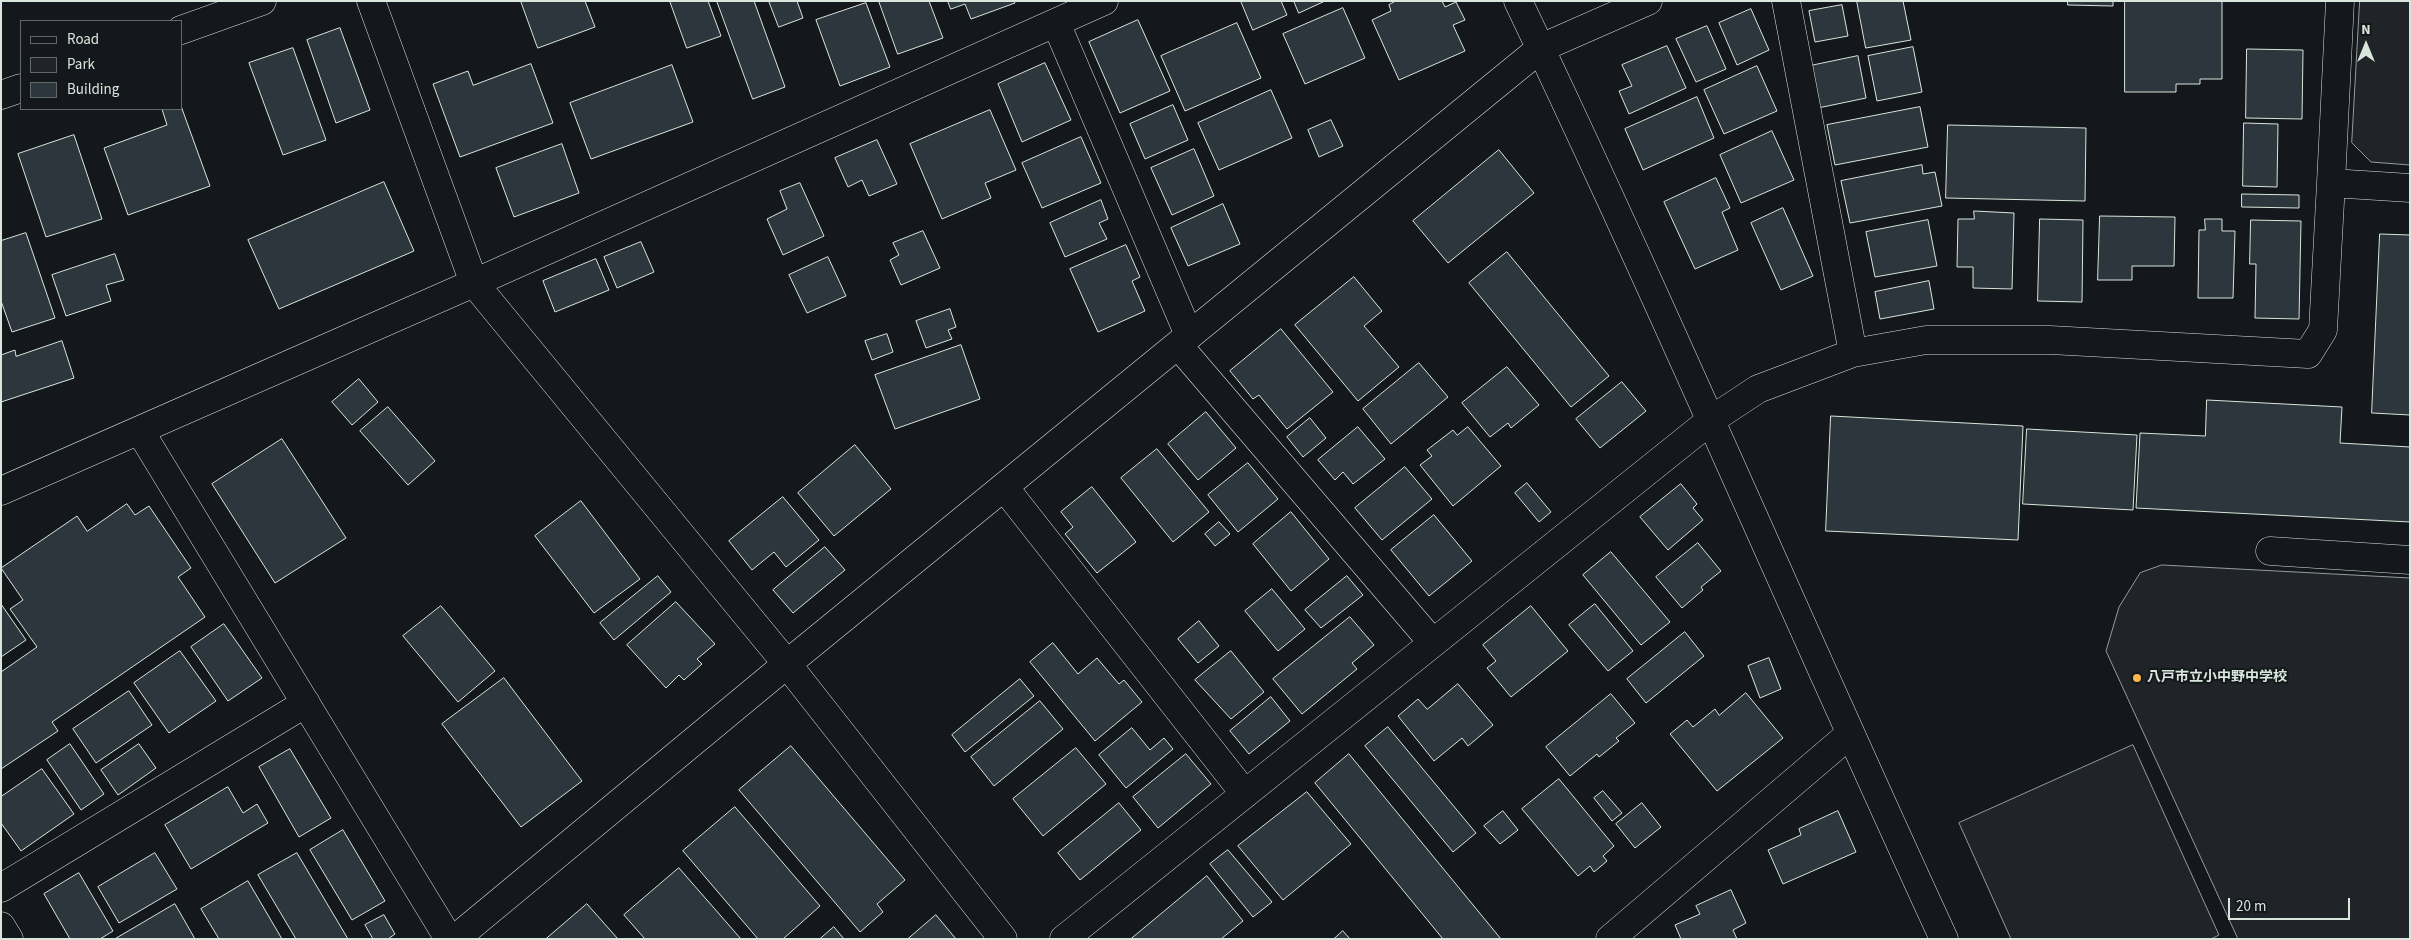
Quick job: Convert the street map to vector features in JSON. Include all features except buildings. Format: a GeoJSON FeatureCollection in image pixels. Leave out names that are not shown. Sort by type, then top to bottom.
{"type":"FeatureCollection","features":[{"type":"Feature","properties":{"kind":"street"},"geometry":{"type":"LineString","coordinates":[[182,30],[262,1]]}},
{"type":"Feature","properties":{"kind":"street"},"geometry":{"type":"LineString","coordinates":[[371,1],[474,283],[787,664],[1003,939]]}},
{"type":"Feature","properties":{"kind":"street"},"geometry":{"type":"LineString","coordinates":[[1,491],[474,283],[1104,1]]}},
{"type":"Feature","properties":{"kind":"street"},"geometry":{"type":"LineString","coordinates":[[1518,1],[1711,420],[1850,734],[1944,939]]}},
{"type":"Feature","properties":{"kind":"street"},"geometry":{"type":"LineString","coordinates":[[455,939],[787,664],[1541,48],[1648,1]]}},
{"type":"Feature","properties":{"kind":"street"},"geometry":{"type":"LineString","coordinates":[[1786,1],[1853,353]]}},
{"type":"Feature","properties":{"kind":"street"},"geometry":{"type":"LineString","coordinates":[[1064,939],[1711,420],[1758,389],[1853,353],[1926,340],[2050,340],[2308,354],[2322,330],[2340,1]]}},
{"type":"Feature","properties":{"kind":"street"},"geometry":{"type":"LineString","coordinates":[[1056,23],[1184,340],[1433,643]]}},
{"type":"Feature","properties":{"kind":"street"},"geometry":{"type":"LineString","coordinates":[[1,95],[20,88]]}},
{"type":"Feature","properties":{"kind":"street"},"geometry":{"type":"LineString","coordinates":[[2331,183],[2410,188]]}},
{"type":"Feature","properties":{"kind":"street"},"geometry":{"type":"LineString","coordinates":[[140,431],[448,939]]}},
{"type":"Feature","properties":{"kind":"street"},"geometry":{"type":"LineString","coordinates":[[1004,486],[1245,794]]}},
{"type":"Feature","properties":{"kind":"street"},"geometry":{"type":"LineString","coordinates":[[2270,551],[2410,560]]}},
{"type":"Feature","properties":{"kind":"street"},"geometry":{"type":"LineString","coordinates":[[1,888],[306,703]]}},
{"type":"Feature","properties":{"kind":"street"},"geometry":{"type":"LineString","coordinates":[[1610,939],[1850,734]]}},
{"type":"Feature","properties":{"kind":"street"},"geometry":{"type":"LineString","coordinates":[[1,926],[9,939]]}},
{"type":"Feature","properties":{"kind":"green space"},"geometry":{"type":"Polygon","coordinates":[[[2360,1],[2410,1],[2410,165],[2371,162],[2352,143],[2360,1]]]}},
{"type":"Feature","properties":{"kind":"green space"},"geometry":{"type":"Polygon","coordinates":[[[2162,565],[2410,578],[2410,939],[2238,939],[2106,651],[2119,607],[2140,573],[2162,565]]]}},
{"type":"Feature","properties":{"kind":"green space"},"geometry":{"type":"Polygon","coordinates":[[[2133,745],[2219,935],[2211,939],[2011,939],[1959,823],[2133,745]]]}},
{"type":"Feature","properties":{"kind":"place","name":"八戸市立小中野中学校"},"geometry":{"type":"Point","coordinates":[2137,678]}}]}
